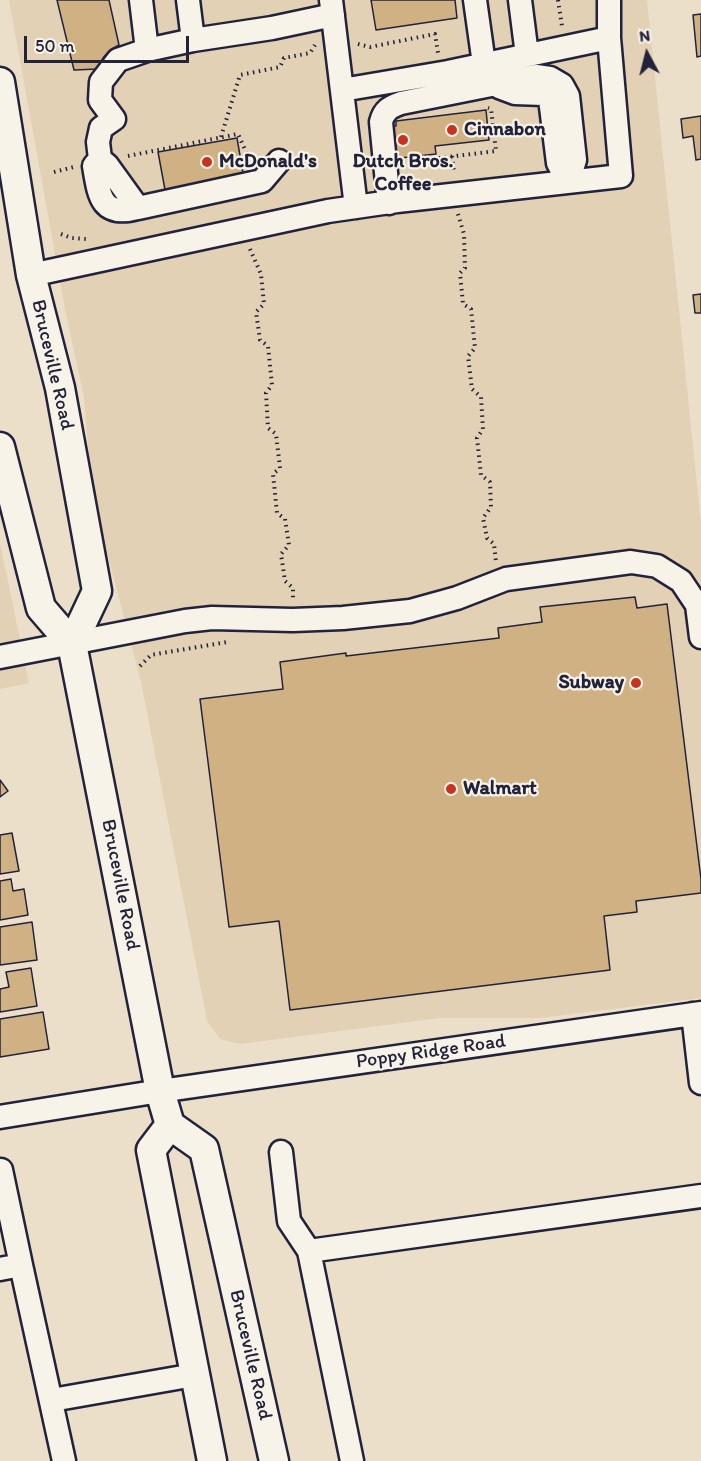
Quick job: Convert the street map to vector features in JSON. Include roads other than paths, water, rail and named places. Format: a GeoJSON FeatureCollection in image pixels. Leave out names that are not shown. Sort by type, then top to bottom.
{"type":"FeatureCollection","features":[{"type":"Feature","properties":{"kind":"main road","name":"Bruceville Road"},"geometry":{"type":"LineString","coordinates":[[0,82],[31,275],[60,388],[96,591],[72,644]]}},
{"type":"Feature","properties":{"kind":"main road","name":"Bruceville Road"},"geometry":{"type":"LineString","coordinates":[[0,447],[41,608],[72,644],[160,1091],[170,1125],[204,1149],[274,1461]]}},
{"type":"Feature","properties":{"kind":"main road"},"geometry":{"type":"LineString","coordinates":[[170,1125],[151,1150],[212,1461]]}},
{"type":"Feature","properties":{"kind":"street"},"geometry":{"type":"LineString","coordinates":[[141,0],[147,50]]}},
{"type":"Feature","properties":{"kind":"street"},"geometry":{"type":"LineString","coordinates":[[188,0],[193,40]]}},
{"type":"Feature","properties":{"kind":"street"},"geometry":{"type":"LineString","coordinates":[[475,0],[488,74]]}},
{"type":"Feature","properties":{"kind":"street"},"geometry":{"type":"LineString","coordinates":[[520,0],[527,55]]}},
{"type":"Feature","properties":{"kind":"street"},"geometry":{"type":"LineString","coordinates":[[31,275],[356,207],[621,176],[609,38],[609,0]]}},
{"type":"Feature","properties":{"kind":"street"},"geometry":{"type":"LineString","coordinates":[[279,161],[262,182],[124,212],[112,210],[103,202],[98,190],[94,166],[100,161],[98,142],[101,128],[114,119],[100,100],[101,82],[118,60],[147,50],[193,40],[272,28],[332,8],[356,207]]}},
{"type":"Feature","properties":{"kind":"street"},"geometry":{"type":"LineString","coordinates":[[389,203],[381,122],[388,108],[488,74],[527,55],[609,38]]}},
{"type":"Feature","properties":{"kind":"street"},"geometry":{"type":"LineString","coordinates":[[342,90],[488,74],[550,78],[562,85],[568,96],[575,160],[568,182]]}},
{"type":"Feature","properties":{"kind":"street"},"geometry":{"type":"LineString","coordinates":[[0,657],[185,621],[212,618],[285,620],[343,618],[411,611],[457,598],[506,579],[631,562],[657,566],[681,581],[696,605],[701,637]]}},
{"type":"Feature","properties":{"kind":"street"},"geometry":{"type":"LineString","coordinates":[[697,1013],[701,1083]]}},
{"type":"Feature","properties":{"kind":"street","name":"Poppy Ridge Road"},"geometry":{"type":"LineString","coordinates":[[0,1117],[160,1091],[697,1013]]}},
{"type":"Feature","properties":{"kind":"street"},"geometry":{"type":"LineString","coordinates":[[281,1152],[289,1221],[309,1251],[352,1461]]}},
{"type":"Feature","properties":{"kind":"street"},"geometry":{"type":"LineString","coordinates":[[1,1170],[10,1267],[52,1400],[64,1461]]}},
{"type":"Feature","properties":{"kind":"street"},"geometry":{"type":"LineString","coordinates":[[309,1251],[701,1196]]}},
{"type":"Feature","properties":{"kind":"street"},"geometry":{"type":"LineString","coordinates":[[52,1400],[194,1375]]}},
{"type":"Feature","properties":{"kind":"place","name":"Cinnabon"},"geometry":{"type":"Point","coordinates":[452,130]}},
{"type":"Feature","properties":{"kind":"place","name":"Dutch Bros. Coffee"},"geometry":{"type":"Point","coordinates":[403,140]}},
{"type":"Feature","properties":{"kind":"place","name":"McDonald's"},"geometry":{"type":"Point","coordinates":[207,162]}},
{"type":"Feature","properties":{"kind":"place","name":"Subway"},"geometry":{"type":"Point","coordinates":[636,683]}},
{"type":"Feature","properties":{"kind":"place","name":"Walmart"},"geometry":{"type":"Point","coordinates":[451,789]}}]}
